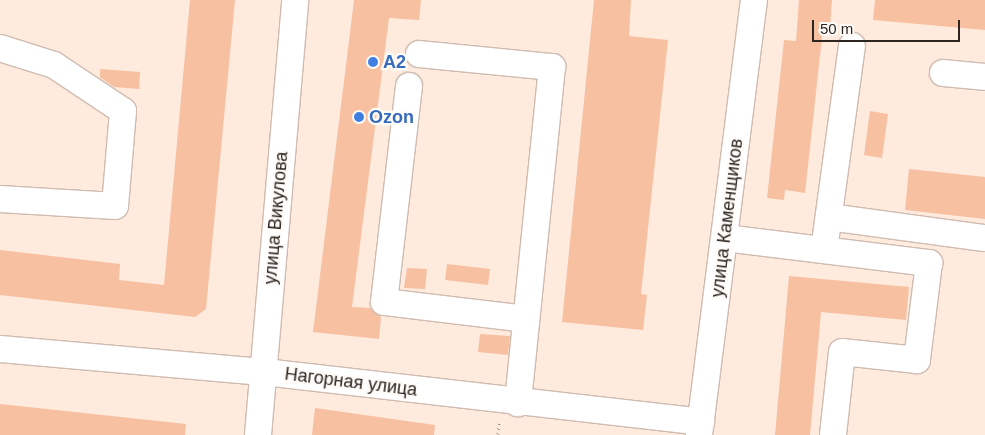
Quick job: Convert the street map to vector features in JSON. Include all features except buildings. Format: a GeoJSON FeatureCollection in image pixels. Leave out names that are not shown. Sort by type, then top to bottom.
{"type":"FeatureCollection","features":[{"type":"Feature","properties":{"kind":"street","name":"улица Викулова"},"geometry":{"type":"LineString","coordinates":[[258,435],[295,0]]}},
{"type":"Feature","properties":{"kind":"street","name":"улица Каменщиков"},"geometry":{"type":"LineString","coordinates":[[700,428],[754,0]]}},
{"type":"Feature","properties":{"kind":"street"},"geometry":{"type":"LineString","coordinates":[[824,250],[852,46]]}},
{"type":"Feature","properties":{"kind":"street"},"geometry":{"type":"LineString","coordinates":[[0,48],[54,65],[124,111],[115,206],[0,199]]}},
{"type":"Feature","properties":{"kind":"street"},"geometry":{"type":"LineString","coordinates":[[419,54],[552,67],[518,403]]}},
{"type":"Feature","properties":{"kind":"street"},"geometry":{"type":"LineString","coordinates":[[944,73],[985,77]]}},
{"type":"Feature","properties":{"kind":"street"},"geometry":{"type":"LineString","coordinates":[[409,86],[384,302],[526,319]]}},
{"type":"Feature","properties":{"kind":"street"},"geometry":{"type":"LineString","coordinates":[[828,217],[985,238]]}},
{"type":"Feature","properties":{"kind":"street"},"geometry":{"type":"LineString","coordinates":[[725,238],[929,263],[917,360],[842,352],[833,435]]}},
{"type":"Feature","properties":{"kind":"street","name":"Нагорная улица"},"geometry":{"type":"LineString","coordinates":[[0,349],[264,372],[518,403],[632,425],[700,428]]}},
{"type":"Feature","properties":{"kind":"path"},"geometry":{"type":"LineString","coordinates":[[498,434],[499,423]]}},
{"type":"Feature","properties":{"kind":"place","name":"А2"},"geometry":{"type":"Point","coordinates":[373,62]}},
{"type":"Feature","properties":{"kind":"place","name":"Ozon"},"geometry":{"type":"Point","coordinates":[359,117]}}]}
